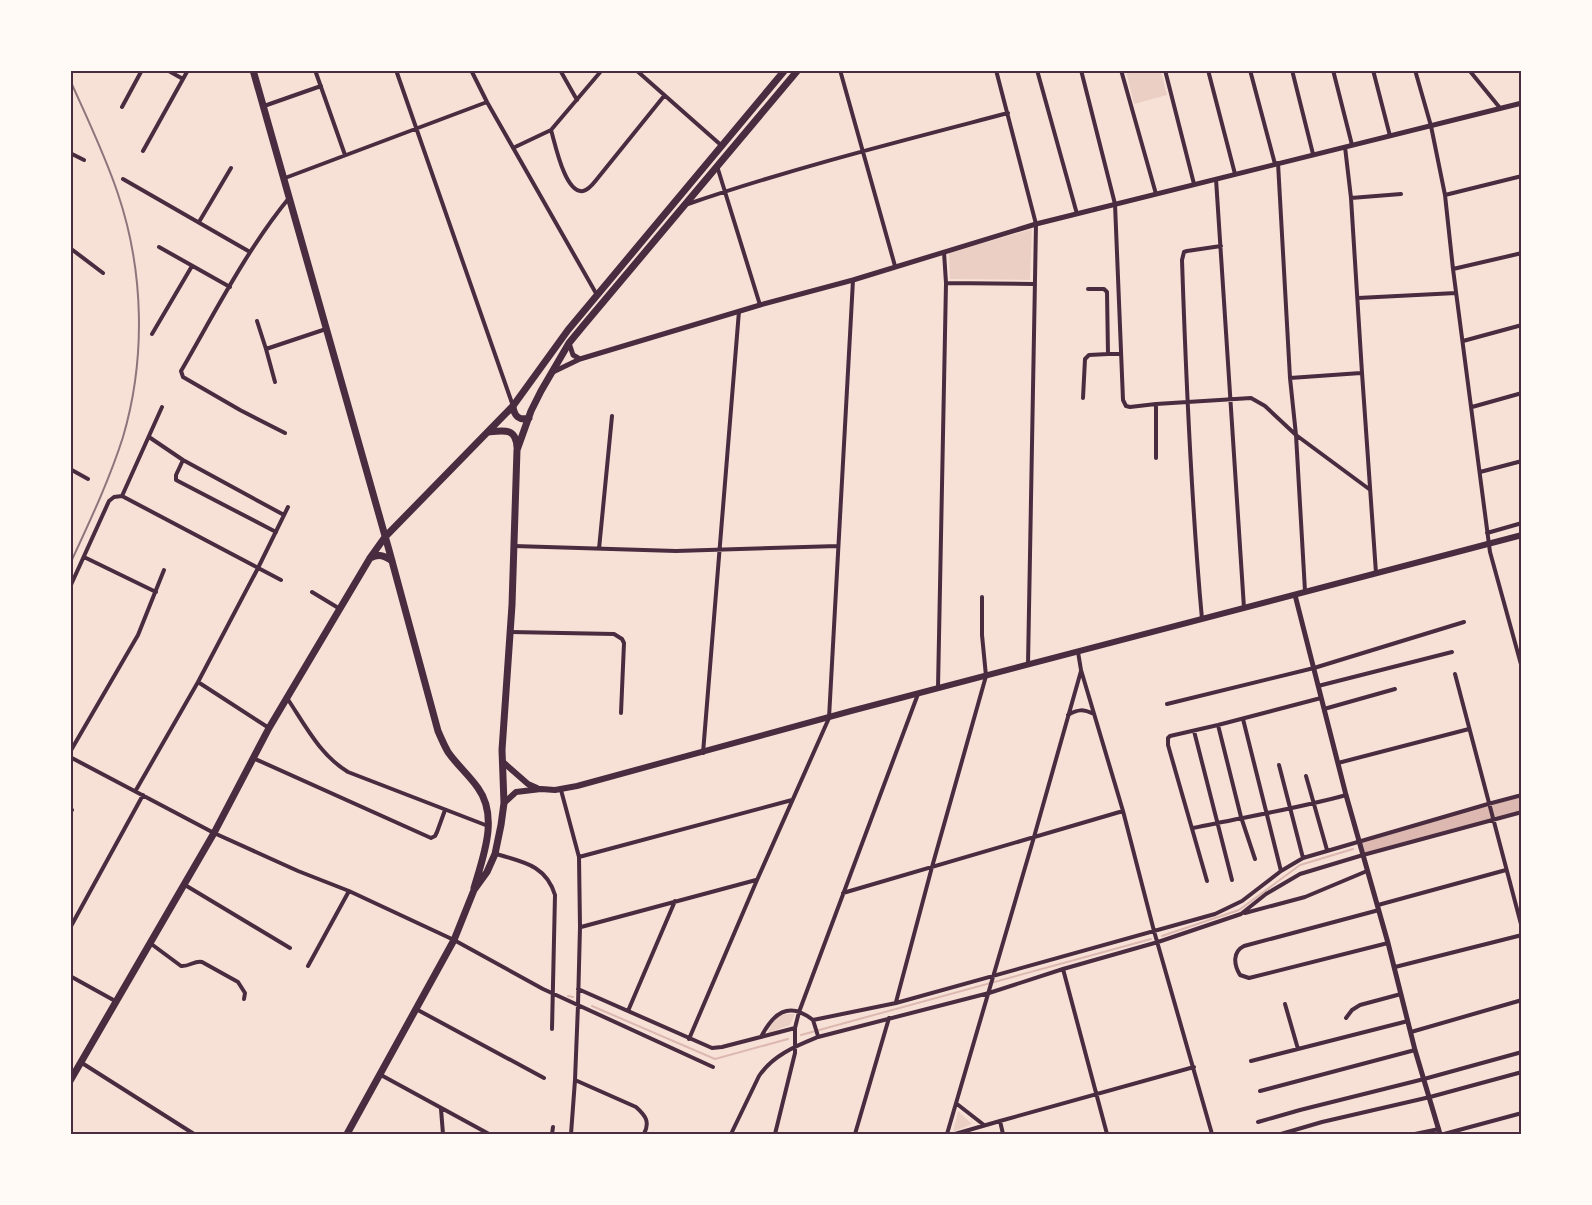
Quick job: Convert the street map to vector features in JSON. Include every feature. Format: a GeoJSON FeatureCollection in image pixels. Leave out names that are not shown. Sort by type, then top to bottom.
{"type":"FeatureCollection","features":[{"type":"Feature","properties":{"kind":"main road"},"geometry":{"type":"LineString","coordinates":[[253,70],[438,731],[448,752],[478,789],[489,816],[484,855],[474,890],[454,940],[347,1134]]}},
{"type":"Feature","properties":{"kind":"main road"},"geometry":{"type":"LineString","coordinates":[[70,1081],[214,833],[269,728],[370,558],[385,537],[513,406],[568,330],[785,70]]}},
{"type":"Feature","properties":{"kind":"main road"},"geometry":{"type":"LineString","coordinates":[[517,450],[551,372],[569,344],[798,70]]}},
{"type":"Feature","properties":{"kind":"main road"},"geometry":{"type":"LineString","coordinates":[[513,406],[517,417],[529,418]]}},
{"type":"Feature","properties":{"kind":"main road"},"geometry":{"type":"LineString","coordinates":[[474,890],[488,872],[495,854],[501,825],[504,710],[514,546],[517,442],[511,433],[504,430],[489,432]]}},
{"type":"Feature","properties":{"kind":"main road"},"geometry":{"type":"LineString","coordinates":[[503,806],[516,792],[577,786],[1521,535]]}},
{"type":"Feature","properties":{"kind":"main road"},"geometry":{"type":"LineString","coordinates":[[370,558],[381,555],[392,561]]}},
{"type":"Feature","properties":{"kind":"main road"},"geometry":{"type":"LineString","coordinates":[[503,762],[528,784],[541,789]]}},
{"type":"Feature","properties":{"kind":"street"},"geometry":{"type":"LineString","coordinates":[[122,107],[142,70]]}},
{"type":"Feature","properties":{"kind":"street"},"geometry":{"type":"LineString","coordinates":[[167,70],[183,79]]}},
{"type":"Feature","properties":{"kind":"street"},"geometry":{"type":"LineString","coordinates":[[143,151],[188,70]]}},
{"type":"Feature","properties":{"kind":"street"},"geometry":{"type":"LineString","coordinates":[[315,70],[345,155]]}},
{"type":"Feature","properties":{"kind":"street"},"geometry":{"type":"LineString","coordinates":[[396,70],[513,406]]}},
{"type":"Feature","properties":{"kind":"street"},"geometry":{"type":"LineString","coordinates":[[471,70],[597,295]]}},
{"type":"Feature","properties":{"kind":"street"},"geometry":{"type":"LineString","coordinates":[[560,70],[577,100]]}},
{"type":"Feature","properties":{"kind":"street"},"geometry":{"type":"LineString","coordinates":[[513,148],[551,130],[602,70]]}},
{"type":"Feature","properties":{"kind":"street"},"geometry":{"type":"LineString","coordinates":[[636,70],[723,146]]}},
{"type":"Feature","properties":{"kind":"street"},"geometry":{"type":"LineString","coordinates":[[840,70],[895,266]]}},
{"type":"Feature","properties":{"kind":"street"},"geometry":{"type":"LineString","coordinates":[[996,70],[1036,224],[1028,665]]}},
{"type":"Feature","properties":{"kind":"street"},"geometry":{"type":"LineString","coordinates":[[1037,70],[1077,214]]}},
{"type":"Feature","properties":{"kind":"street"},"geometry":{"type":"LineString","coordinates":[[1081,70],[1115,204],[1125,404],[1130,407],[1243,398],[1257,401],[1296,435],[1369,490]]}},
{"type":"Feature","properties":{"kind":"street"},"geometry":{"type":"LineString","coordinates":[[1121,70],[1156,194]]}},
{"type":"Feature","properties":{"kind":"street"},"geometry":{"type":"LineString","coordinates":[[1165,70],[1194,184]]}},
{"type":"Feature","properties":{"kind":"street"},"geometry":{"type":"LineString","coordinates":[[1208,70],[1235,174]]}},
{"type":"Feature","properties":{"kind":"street"},"geometry":{"type":"LineString","coordinates":[[1250,70],[1276,163],[1305,592]]}},
{"type":"Feature","properties":{"kind":"street"},"geometry":{"type":"LineString","coordinates":[[1292,70],[1314,154]]}},
{"type":"Feature","properties":{"kind":"street"},"geometry":{"type":"LineString","coordinates":[[1333,70],[1348,145],[1376,574]]}},
{"type":"Feature","properties":{"kind":"street"},"geometry":{"type":"LineString","coordinates":[[1373,70],[1391,136]]}},
{"type":"Feature","properties":{"kind":"street"},"geometry":{"type":"LineString","coordinates":[[1415,70],[1431,126],[1445,195],[1492,562],[1521,668]]}},
{"type":"Feature","properties":{"kind":"street"},"geometry":{"type":"LineString","coordinates":[[1469,70],[1500,108]]}},
{"type":"Feature","properties":{"kind":"street"},"geometry":{"type":"LineString","coordinates":[[264,106],[321,86]]}},
{"type":"Feature","properties":{"kind":"street"},"geometry":{"type":"LineString","coordinates":[[551,130],[567,179],[575,190],[586,190],[664,96]]}},
{"type":"Feature","properties":{"kind":"street"},"geometry":{"type":"LineString","coordinates":[[284,178],[487,102]]}},
{"type":"Feature","properties":{"kind":"street"},"geometry":{"type":"LineString","coordinates":[[551,372],[580,359],[1036,224],[1521,103]]}},
{"type":"Feature","properties":{"kind":"street"},"geometry":{"type":"LineString","coordinates":[[683,206],[725,191],[863,151],[1008,113]]}},
{"type":"Feature","properties":{"kind":"street"},"geometry":{"type":"LineString","coordinates":[[70,153],[84,160]]}},
{"type":"Feature","properties":{"kind":"street"},"geometry":{"type":"LineString","coordinates":[[717,165],[760,305]]}},
{"type":"Feature","properties":{"kind":"street"},"geometry":{"type":"LineString","coordinates":[[199,222],[231,168]]}},
{"type":"Feature","properties":{"kind":"street"},"geometry":{"type":"LineString","coordinates":[[1445,195],[1521,176]]}},
{"type":"Feature","properties":{"kind":"street"},"geometry":{"type":"LineString","coordinates":[[123,179],[250,252]]}},
{"type":"Feature","properties":{"kind":"street"},"geometry":{"type":"LineString","coordinates":[[1216,179],[1244,608]]}},
{"type":"Feature","properties":{"kind":"street"},"geometry":{"type":"LineString","coordinates":[[1351,198],[1401,194]]}},
{"type":"Feature","properties":{"kind":"street"},"geometry":{"type":"LineString","coordinates":[[285,433],[219,399],[185,378],[181,371],[250,252],[290,198]]}},
{"type":"Feature","properties":{"kind":"street"},"geometry":{"type":"LineString","coordinates":[[1202,619],[1187,401],[1182,260],[1187,250],[1221,246]]}},
{"type":"Feature","properties":{"kind":"street"},"geometry":{"type":"LineString","coordinates":[[70,248],[103,273]]}},
{"type":"Feature","properties":{"kind":"street"},"geometry":{"type":"LineString","coordinates":[[159,248],[230,287]]}},
{"type":"Feature","properties":{"kind":"street"},"geometry":{"type":"LineString","coordinates":[[938,689],[946,283],[944,252]]}},
{"type":"Feature","properties":{"kind":"street"},"geometry":{"type":"LineString","coordinates":[[1453,269],[1521,253]]}},
{"type":"Feature","properties":{"kind":"street"},"geometry":{"type":"LineString","coordinates":[[152,334],[192,266]]}},
{"type":"Feature","properties":{"kind":"street"},"geometry":{"type":"LineString","coordinates":[[689,1039],[829,718],[853,280]]}},
{"type":"Feature","properties":{"kind":"street"},"geometry":{"type":"LineString","coordinates":[[946,283],[1034,284]]}},
{"type":"Feature","properties":{"kind":"street"},"geometry":{"type":"LineString","coordinates":[[1088,289],[1104,289],[1107,292],[1108,354]]}},
{"type":"Feature","properties":{"kind":"street"},"geometry":{"type":"LineString","coordinates":[[1358,298],[1456,293]]}},
{"type":"Feature","properties":{"kind":"street"},"geometry":{"type":"LineString","coordinates":[[703,753],[739,311]]}},
{"type":"Feature","properties":{"kind":"street"},"geometry":{"type":"LineString","coordinates":[[257,321],[274,382]]}},
{"type":"Feature","properties":{"kind":"street"},"geometry":{"type":"LineString","coordinates":[[1463,341],[1521,325]]}},
{"type":"Feature","properties":{"kind":"street"},"geometry":{"type":"LineString","coordinates":[[266,349],[327,329]]}},
{"type":"Feature","properties":{"kind":"street"},"geometry":{"type":"LineString","coordinates":[[569,344],[572,354],[580,359]]}},
{"type":"Feature","properties":{"kind":"street"},"geometry":{"type":"LineString","coordinates":[[1083,398],[1085,359],[1089,355],[1121,354]]}},
{"type":"Feature","properties":{"kind":"street"},"geometry":{"type":"LineString","coordinates":[[1290,378],[1362,373]]}},
{"type":"Feature","properties":{"kind":"street"},"geometry":{"type":"LineString","coordinates":[[1472,406],[1521,393]]}},
{"type":"Feature","properties":{"kind":"street"},"geometry":{"type":"LineString","coordinates":[[1156,404],[1156,458]]}},
{"type":"Feature","properties":{"kind":"street"},"geometry":{"type":"LineString","coordinates":[[122,496],[162,407]]}},
{"type":"Feature","properties":{"kind":"street"},"geometry":{"type":"LineString","coordinates":[[599,549],[612,416]]}},
{"type":"Feature","properties":{"kind":"street"},"geometry":{"type":"LineString","coordinates":[[149,437],[183,460],[284,515]]}},
{"type":"Feature","properties":{"kind":"street"},"geometry":{"type":"LineString","coordinates":[[183,460],[176,480],[276,532]]}},
{"type":"Feature","properties":{"kind":"street"},"geometry":{"type":"LineString","coordinates":[[1480,472],[1521,462]]}},
{"type":"Feature","properties":{"kind":"street"},"geometry":{"type":"LineString","coordinates":[[70,469],[88,479]]}},
{"type":"Feature","properties":{"kind":"street"},"geometry":{"type":"LineString","coordinates":[[70,587],[109,501],[114,496],[122,496],[281,580]]}},
{"type":"Feature","properties":{"kind":"street"},"geometry":{"type":"LineString","coordinates":[[136,790],[198,682],[288,507]]}},
{"type":"Feature","properties":{"kind":"street"},"geometry":{"type":"LineString","coordinates":[[1487,533],[1521,523]]}},
{"type":"Feature","properties":{"kind":"street"},"geometry":{"type":"LineString","coordinates":[[514,546],[719,550],[838,546]]}},
{"type":"Feature","properties":{"kind":"street"},"geometry":{"type":"LineString","coordinates":[[84,557],[156,592]]}},
{"type":"Feature","properties":{"kind":"street"},"geometry":{"type":"LineString","coordinates":[[70,752],[138,635],[164,570]]}},
{"type":"Feature","properties":{"kind":"street"},"geometry":{"type":"LineString","coordinates":[[312,592],[340,609]]}},
{"type":"Feature","properties":{"kind":"street"},"geometry":{"type":"LineString","coordinates":[[1295,595],[1346,795],[1395,967],[1415,1050],[1441,1133]]}},
{"type":"Feature","properties":{"kind":"street"},"geometry":{"type":"LineString","coordinates":[[896,1003],[986,676],[982,634],[982,597]]}},
{"type":"Feature","properties":{"kind":"street"},"geometry":{"type":"LineString","coordinates":[[1167,704],[1314,668],[1464,622]]}},
{"type":"Feature","properties":{"kind":"street"},"geometry":{"type":"LineString","coordinates":[[510,632],[614,634],[618,636],[624,643],[621,713]]}},
{"type":"Feature","properties":{"kind":"street"},"geometry":{"type":"LineString","coordinates":[[1078,652],[1081,670],[1123,811],[1212,1134]]}},
{"type":"Feature","properties":{"kind":"street"},"geometry":{"type":"LineString","coordinates":[[1318,686],[1452,652]]}},
{"type":"Feature","properties":{"kind":"street"},"geometry":{"type":"LineString","coordinates":[[947,1134],[1081,670]]}},
{"type":"Feature","properties":{"kind":"street"},"geometry":{"type":"LineString","coordinates":[[1455,674],[1521,928]]}},
{"type":"Feature","properties":{"kind":"street"},"geometry":{"type":"LineString","coordinates":[[198,682],[269,728]]}},
{"type":"Feature","properties":{"kind":"street"},"geometry":{"type":"LineString","coordinates":[[1324,709],[1395,689]]}},
{"type":"Feature","properties":{"kind":"street"},"geometry":{"type":"LineString","coordinates":[[774,1134],[794,1061],[798,1012],[918,694]]}},
{"type":"Feature","properties":{"kind":"street"},"geometry":{"type":"LineString","coordinates":[[287,698],[327,756],[339,767],[489,826]]}},
{"type":"Feature","properties":{"kind":"street"},"geometry":{"type":"LineString","coordinates":[[1208,881],[1168,745],[1168,738],[1321,698]]}},
{"type":"Feature","properties":{"kind":"street"},"geometry":{"type":"LineString","coordinates":[[1068,715],[1081,709],[1095,714]]}},
{"type":"Feature","properties":{"kind":"street"},"geometry":{"type":"LineString","coordinates":[[1243,719],[1281,871]]}},
{"type":"Feature","properties":{"kind":"street"},"geometry":{"type":"LineString","coordinates":[[1218,725],[1241,817],[1255,859]]}},
{"type":"Feature","properties":{"kind":"street"},"geometry":{"type":"LineString","coordinates":[[1338,763],[1469,729]]}},
{"type":"Feature","properties":{"kind":"street"},"geometry":{"type":"LineString","coordinates":[[1194,731],[1232,880]]}},
{"type":"Feature","properties":{"kind":"street"},"geometry":{"type":"LineString","coordinates":[[70,757],[214,833],[349,891],[454,940],[552,993],[712,1067]]}},
{"type":"Feature","properties":{"kind":"street"},"geometry":{"type":"LineString","coordinates":[[253,758],[431,838],[437,832],[445,810]]}},
{"type":"Feature","properties":{"kind":"street"},"geometry":{"type":"LineString","coordinates":[[1279,765],[1303,858]]}},
{"type":"Feature","properties":{"kind":"street"},"geometry":{"type":"LineString","coordinates":[[1306,776],[1327,850]]}},
{"type":"Feature","properties":{"kind":"street"},"geometry":{"type":"LineString","coordinates":[[561,789],[579,857],[580,927],[571,1134]]}},
{"type":"Feature","properties":{"kind":"street"},"geometry":{"type":"LineString","coordinates":[[70,928],[143,795]]}},
{"type":"Feature","properties":{"kind":"street"},"geometry":{"type":"LineString","coordinates":[[1193,828],[1314,804],[1346,795]]}},
{"type":"Feature","properties":{"kind":"street"},"geometry":{"type":"LineString","coordinates":[[814,1022],[994,977],[1155,933],[1215,914],[1230,908],[1303,858],[1521,795]]}},
{"type":"Feature","properties":{"kind":"street"},"geometry":{"type":"LineString","coordinates":[[579,857],[793,800]]}},
{"type":"Feature","properties":{"kind":"street"},"geometry":{"type":"LineString","coordinates":[[843,893],[1123,811]]}},
{"type":"Feature","properties":{"kind":"street"},"geometry":{"type":"LineString","coordinates":[[1241,914],[1266,894],[1300,874],[1363,853],[1521,812]]}},
{"type":"Feature","properties":{"kind":"street"},"geometry":{"type":"LineString","coordinates":[[495,854],[537,869],[551,883],[555,895],[552,1029]]}},
{"type":"Feature","properties":{"kind":"street"},"geometry":{"type":"LineString","coordinates":[[1388,943],[1250,978],[1240,975],[1236,965],[1235,954],[1244,946],[1506,870]]}},
{"type":"Feature","properties":{"kind":"street"},"geometry":{"type":"LineString","coordinates":[[731,1134],[759,1076],[771,1061],[796,1043],[818,1035],[989,993],[1241,914],[1305,897],[1367,872]]}},
{"type":"Feature","properties":{"kind":"street"},"geometry":{"type":"LineString","coordinates":[[580,927],[757,880]]}},
{"type":"Feature","properties":{"kind":"street"},"geometry":{"type":"LineString","coordinates":[[184,885],[290,948]]}},
{"type":"Feature","properties":{"kind":"street"},"geometry":{"type":"LineString","coordinates":[[308,966],[349,891]]}},
{"type":"Feature","properties":{"kind":"street"},"geometry":{"type":"LineString","coordinates":[[628,1011],[675,901]]}},
{"type":"Feature","properties":{"kind":"street"},"geometry":{"type":"LineString","coordinates":[[1395,967],[1521,935]]}},
{"type":"Feature","properties":{"kind":"street"},"geometry":{"type":"LineString","coordinates":[[150,943],[181,966],[188,966],[199,961],[238,982],[245,993],[244,999]]}},
{"type":"Feature","properties":{"kind":"street"},"geometry":{"type":"LineString","coordinates":[[1063,969],[1107,1134]]}},
{"type":"Feature","properties":{"kind":"street"},"geometry":{"type":"LineString","coordinates":[[70,976],[117,1003]]}},
{"type":"Feature","properties":{"kind":"street"},"geometry":{"type":"LineString","coordinates":[[578,990],[712,1048],[795,1031]]}},
{"type":"Feature","properties":{"kind":"street"},"geometry":{"type":"LineString","coordinates":[[1346,1018],[1360,1005],[1401,994]]}},
{"type":"Feature","properties":{"kind":"street"},"geometry":{"type":"LineString","coordinates":[[1411,1032],[1521,1000]]}},
{"type":"Feature","properties":{"kind":"street"},"geometry":{"type":"LineString","coordinates":[[1285,1004],[1298,1049]]}},
{"type":"Feature","properties":{"kind":"street"},"geometry":{"type":"LineString","coordinates":[[416,1009],[544,1078]]}},
{"type":"Feature","properties":{"kind":"street"},"geometry":{"type":"LineString","coordinates":[[761,1037],[772,1018],[790,1011],[798,1012],[814,1022],[818,1035]]}},
{"type":"Feature","properties":{"kind":"street"},"geometry":{"type":"LineString","coordinates":[[855,1134],[889,1017]]}},
{"type":"Feature","properties":{"kind":"street"},"geometry":{"type":"LineString","coordinates":[[1251,1061],[1408,1021]]}},
{"type":"Feature","properties":{"kind":"street"},"geometry":{"type":"LineString","coordinates":[[1260,1091],[1415,1050]]}},
{"type":"Feature","properties":{"kind":"street"},"geometry":{"type":"LineString","coordinates":[[1258,1122],[1521,1052]]}},
{"type":"Feature","properties":{"kind":"street"},"geometry":{"type":"LineString","coordinates":[[81,1062],[194,1134]]}},
{"type":"Feature","properties":{"kind":"street"},"geometry":{"type":"LineString","coordinates":[[955,1134],[1194,1067]]}},
{"type":"Feature","properties":{"kind":"street"},"geometry":{"type":"LineString","coordinates":[[1281,1134],[1521,1072]]}},
{"type":"Feature","properties":{"kind":"street"},"geometry":{"type":"LineString","coordinates":[[380,1074],[489,1134]]}},
{"type":"Feature","properties":{"kind":"street"},"geometry":{"type":"LineString","coordinates":[[575,1080],[636,1107],[647,1120],[644,1134]]}},
{"type":"Feature","properties":{"kind":"street"},"geometry":{"type":"LineString","coordinates":[[957,1104],[984,1125]]}},
{"type":"Feature","properties":{"kind":"street"},"geometry":{"type":"LineString","coordinates":[[441,1109],[443,1134]]}},
{"type":"Feature","properties":{"kind":"street"},"geometry":{"type":"LineString","coordinates":[[1415,1134],[1441,1133],[1521,1113]]}},
{"type":"Feature","properties":{"kind":"street"},"geometry":{"type":"LineString","coordinates":[[1000,1120],[1004,1134]]}},
{"type":"Feature","properties":{"kind":"street"},"geometry":{"type":"LineString","coordinates":[[552,1127],[552,1134]]}},
{"type":"Feature","properties":{"kind":"shaded area"},"geometry":{"type":"Polygon","coordinates":[[[1126,71],[1161,71],[1167,95],[1134,104],[1126,71]]]}},
{"type":"Feature","properties":{"kind":"shaded area"},"geometry":{"type":"Polygon","coordinates":[[[1032,229],[1030,280],[950,279],[949,253],[1032,229]]]}},
{"type":"Feature","properties":{"kind":"shaded area"},"geometry":{"type":"Polygon","coordinates":[[[785,1014],[795,1014],[790,1025],[768,1033],[774,1021],[785,1014]]]}},
{"type":"Feature","properties":{"kind":"shaded area"},"geometry":{"type":"Polygon","coordinates":[[[958,1111],[972,1124],[953,1132],[958,1111]]]}},
{"type":"Feature","properties":{"kind":"waterway"},"geometry":{"type":"LineString","coordinates":[[1365,846],[1522,804]]}},
{"type":"Feature","properties":{"kind":"waterway"},"geometry":{"type":"LineString","coordinates":[[1162,936],[1239,910],[1300,865],[1353,849]]}},
{"type":"Feature","properties":{"kind":"waterway"},"geometry":{"type":"LineString","coordinates":[[801,1035],[1151,939]]}},
{"type":"Feature","properties":{"kind":"waterway"},"geometry":{"type":"LineString","coordinates":[[568,996],[573,997]]}},
{"type":"Feature","properties":{"kind":"waterway"},"geometry":{"type":"LineString","coordinates":[[592,1006],[715,1059],[788,1039]]}},
{"type":"Feature","properties":{"kind":"railway"},"geometry":{"type":"LineString","coordinates":[[70,80],[96,137],[127,223],[133,253],[139,315],[136,377],[123,437],[105,486],[70,564]]}}]}
